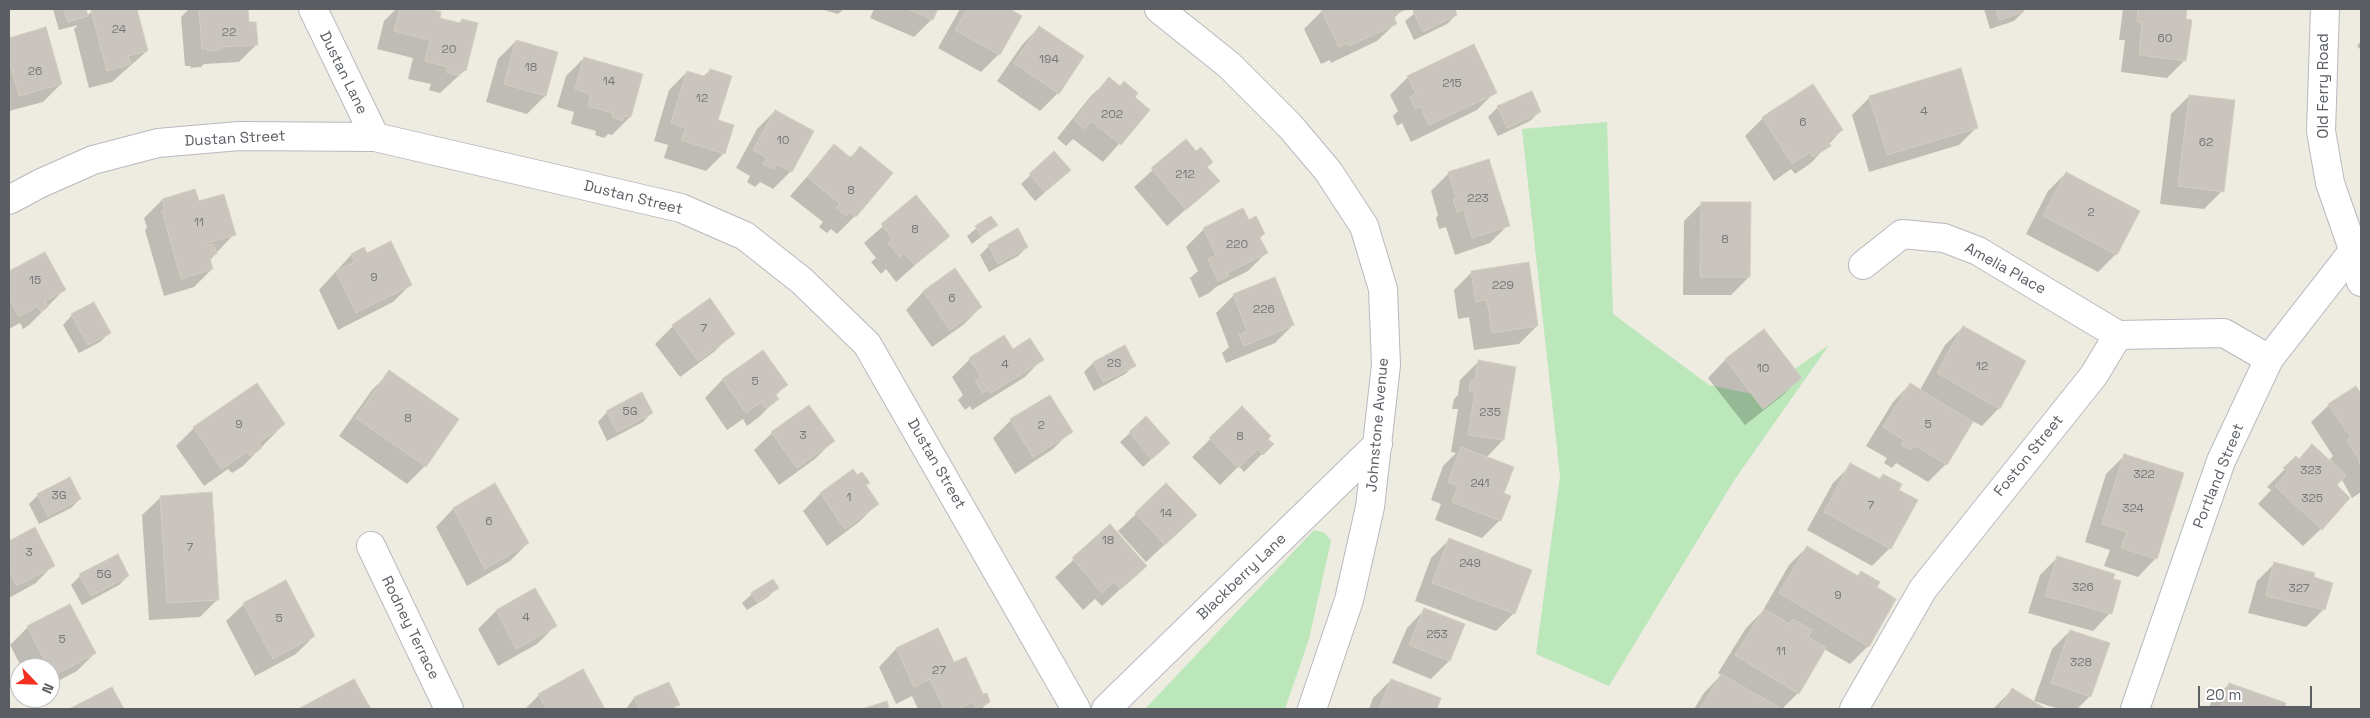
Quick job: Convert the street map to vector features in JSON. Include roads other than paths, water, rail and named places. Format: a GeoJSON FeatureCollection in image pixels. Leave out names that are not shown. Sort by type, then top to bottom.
{"type":"FeatureCollection","features":[{"type":"Feature","properties":{"kind":"street","name":"Dustan Lane"},"geometry":{"type":"LineString","coordinates":[[313,9],[375,137]]}},
{"type":"Feature","properties":{"kind":"street","name":"Johnstone Avenue"},"geometry":{"type":"LineString","coordinates":[[1159,9],[1229,65],[1290,126],[1328,171],[1364,226],[1383,289],[1386,365],[1370,507],[1349,600],[1312,709]]}},
{"type":"Feature","properties":{"kind":"street","name":"Old Ferry Road"},"geometry":{"type":"LineString","coordinates":[[2325,9],[2321,131],[2330,183],[2357,245],[2361,282]]}},
{"type":"Feature","properties":{"kind":"street","name":"Dustan Street"},"geometry":{"type":"LineString","coordinates":[[9,200],[41,183],[93,160],[158,143],[238,136],[375,137],[681,208],[745,236],[802,281],[867,344],[1076,709]]}},
{"type":"Feature","properties":{"kind":"street","name":"Amelia Place"},"geometry":{"type":"LineString","coordinates":[[1863,265],[1902,234],[1944,238],[1978,251],[2118,335]]}},
{"type":"Feature","properties":{"kind":"street","name":"Portland Street"},"geometry":{"type":"LineString","coordinates":[[2135,709],[2221,460],[2270,359],[2357,245]]}},
{"type":"Feature","properties":{"kind":"street"},"geometry":{"type":"LineString","coordinates":[[2118,335],[2224,334],[2270,359]]}},
{"type":"Feature","properties":{"kind":"street","name":"Foston Street"},"geometry":{"type":"LineString","coordinates":[[1854,709],[1923,589],[2094,375],[2118,335]]}},
{"type":"Feature","properties":{"kind":"street","name":"Blackberry Lane"},"geometry":{"type":"LineString","coordinates":[[1106,709],[1378,444]]}},
{"type":"Feature","properties":{"kind":"street","name":"Rodney Terrace"},"geometry":{"type":"LineString","coordinates":[[371,546],[449,709]]}}]}
